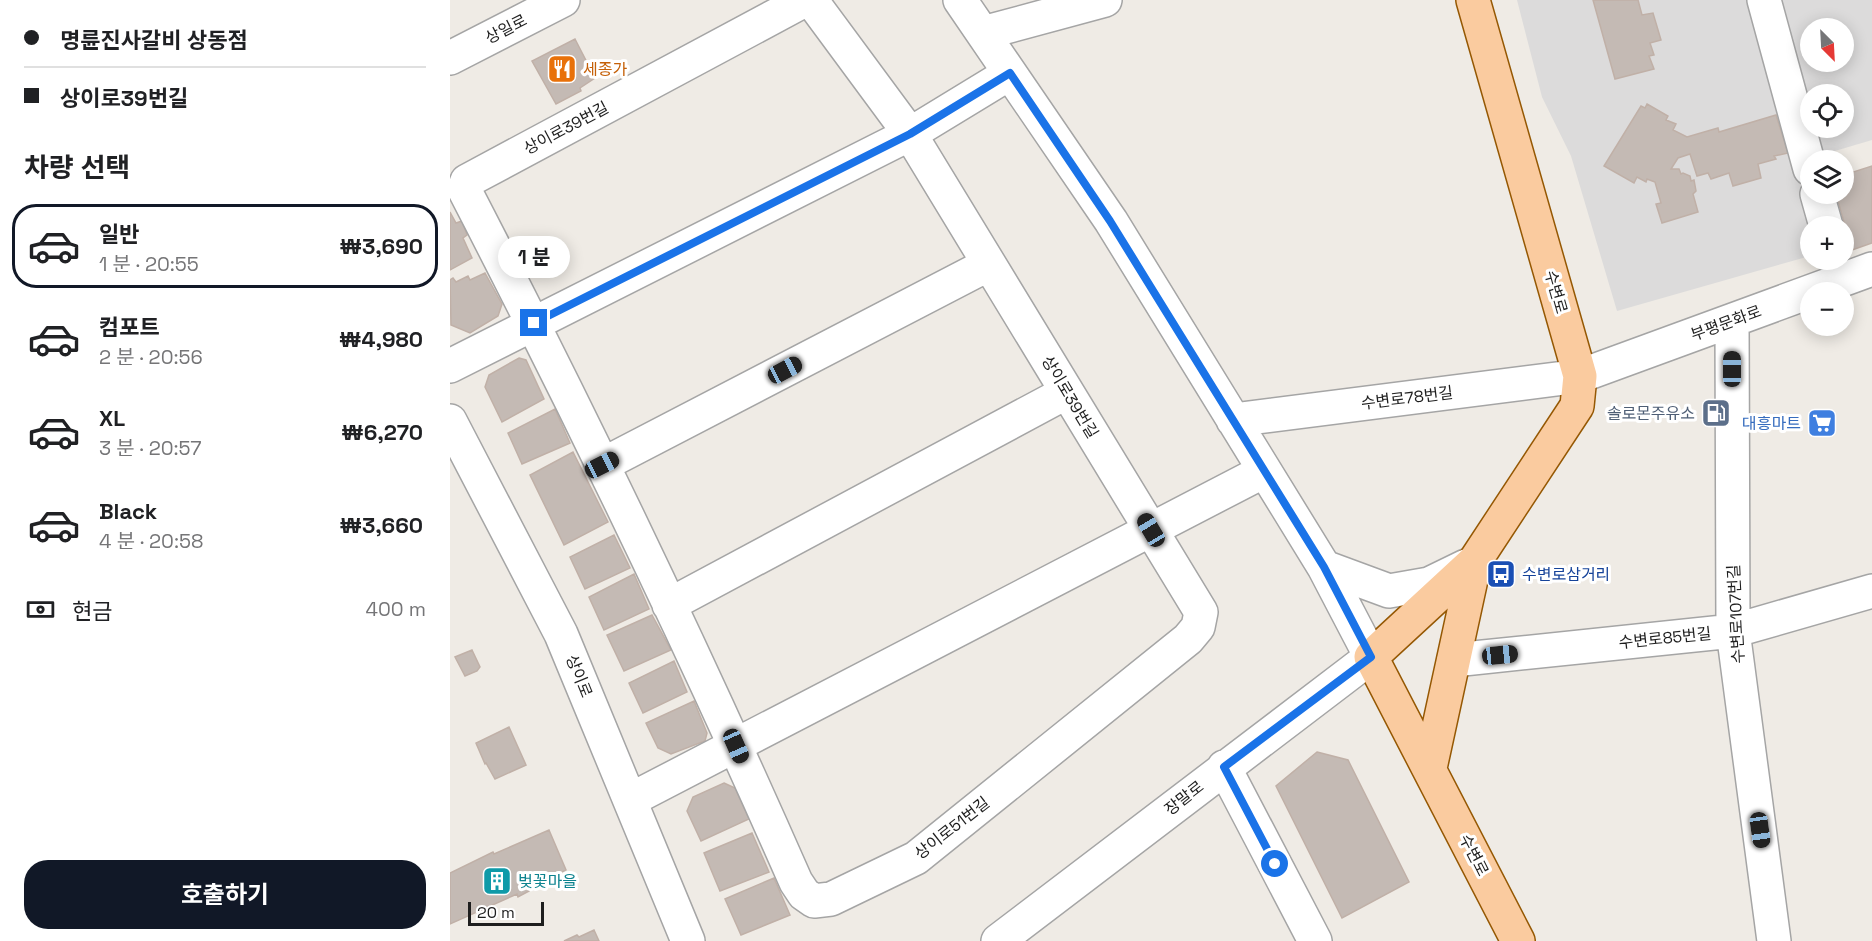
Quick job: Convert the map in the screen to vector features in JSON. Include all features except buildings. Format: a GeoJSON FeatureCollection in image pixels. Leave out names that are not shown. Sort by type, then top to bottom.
{"type":"FeatureCollection","features":[{"type":"Feature","properties":{"kind":"main road","name":"수변로"},"geometry":{"type":"LineString","coordinates":[[1473,0],[1580,376],[1577,406],[1475,561],[1371,657],[1518,941]]}},
{"type":"Feature","properties":{"kind":"main road","name":"수변로"},"geometry":{"type":"LineString","coordinates":[[1430,768],[1475,561]]}},
{"type":"Feature","properties":{"kind":"street","name":"상일로"},"geometry":{"type":"LineString","coordinates":[[450,58],[563,0]]}},
{"type":"Feature","properties":{"kind":"street","name":"상이로39번길"},"geometry":{"type":"LineString","coordinates":[[669,605],[534,323],[464,189],[467,181],[806,0]]}},
{"type":"Feature","properties":{"kind":"street","name":"상이로39번길"},"geometry":{"type":"LineString","coordinates":[[811,0],[910,134],[1200,612]]}},
{"type":"Feature","properties":{"kind":"street"},"geometry":{"type":"LineString","coordinates":[[960,0],[1110,221],[1324,567],[1371,657]]}},
{"type":"Feature","properties":{"kind":"street"},"geometry":{"type":"LineString","coordinates":[[983,33],[1105,0]]}},
{"type":"Feature","properties":{"kind":"street"},"geometry":{"type":"LineString","coordinates":[[1764,0],[1805,150]]}},
{"type":"Feature","properties":{"kind":"street"},"geometry":{"type":"LineString","coordinates":[[450,366],[910,134],[1010,73]]}},
{"type":"Feature","properties":{"kind":"street"},"geometry":{"type":"LineString","coordinates":[[602,465],[989,264]]}},
{"type":"Feature","properties":{"kind":"street","name":"부평문화로"},"geometry":{"type":"LineString","coordinates":[[1580,376],[1732,321],[1838,270]]}},
{"type":"Feature","properties":{"kind":"street","name":"부평문화로"},"geometry":{"type":"LineString","coordinates":[[1854,270],[1872,270]]}},
{"type":"Feature","properties":{"kind":"street","name":"수변로107번길"},"geometry":{"type":"LineString","coordinates":[[1732,321],[1733,631],[1774,941]]}},
{"type":"Feature","properties":{"kind":"street","name":"수변로78번길"},"geometry":{"type":"LineString","coordinates":[[1233,420],[1580,376]]}},
{"type":"Feature","properties":{"kind":"street"},"geometry":{"type":"LineString","coordinates":[[669,605],[1067,392]]}},
{"type":"Feature","properties":{"kind":"street","name":"상이로"},"geometry":{"type":"LineString","coordinates":[[450,421],[561,634],[688,941]]}},
{"type":"Feature","properties":{"kind":"street"},"geometry":{"type":"LineString","coordinates":[[630,800],[1264,471]]}},
{"type":"Feature","properties":{"kind":"street"},"geometry":{"type":"LineString","coordinates":[[1324,567],[1389,591],[1429,584],[1475,561]]}},
{"type":"Feature","properties":{"kind":"street","name":"수변로85번길"},"geometry":{"type":"LineString","coordinates":[[1454,660],[1733,631],[1872,591]]}},
{"type":"Feature","properties":{"kind":"street","name":"상이로51번길"},"geometry":{"type":"LineString","coordinates":[[669,605],[736,746],[796,882],[804,894],[814,901],[831,899],[916,858],[1188,639],[1198,627],[1200,612]]}},
{"type":"Feature","properties":{"kind":"street","name":"장말로"},"geometry":{"type":"LineString","coordinates":[[998,941],[1371,657]]}},
{"type":"Feature","properties":{"kind":"street"},"geometry":{"type":"LineString","coordinates":[[1224,767],[1315,941]]}},
{"type":"Feature","properties":{"kind":"shaded area"},"geometry":{"type":"Polygon","coordinates":[[[1517,0],[1872,0],[1872,140],[1838,150],[1800,150],[1800,204],[1813,204],[1811,216],[1800,216],[1800,259],[1617,311],[1571,156],[1542,97],[1517,0]]]}},
{"type":"Feature","properties":{"kind":"place","name":"세종가"},"geometry":{"type":"Point","coordinates":[562,69]}},
{"type":"Feature","properties":{"kind":"place","name":"솔로몬주유소"},"geometry":{"type":"Point","coordinates":[1716,413]}},
{"type":"Feature","properties":{"kind":"place","name":"대흥마트"},"geometry":{"type":"Point","coordinates":[1822,423]}},
{"type":"Feature","properties":{"kind":"place","name":"수변로삼거리"},"geometry":{"type":"Point","coordinates":[1501,574]}},
{"type":"Feature","properties":{"kind":"place","name":"벚꽃마을"},"geometry":{"type":"Point","coordinates":[497,881]}},
{"type":"Feature","properties":{"kind":"route"},"geometry":{"type":"LineString","coordinates":[[534,323],[910,134],[1010,73],[1110,221],[1324,567],[1371,657],[1224,767],[1275,864]]}}]}
